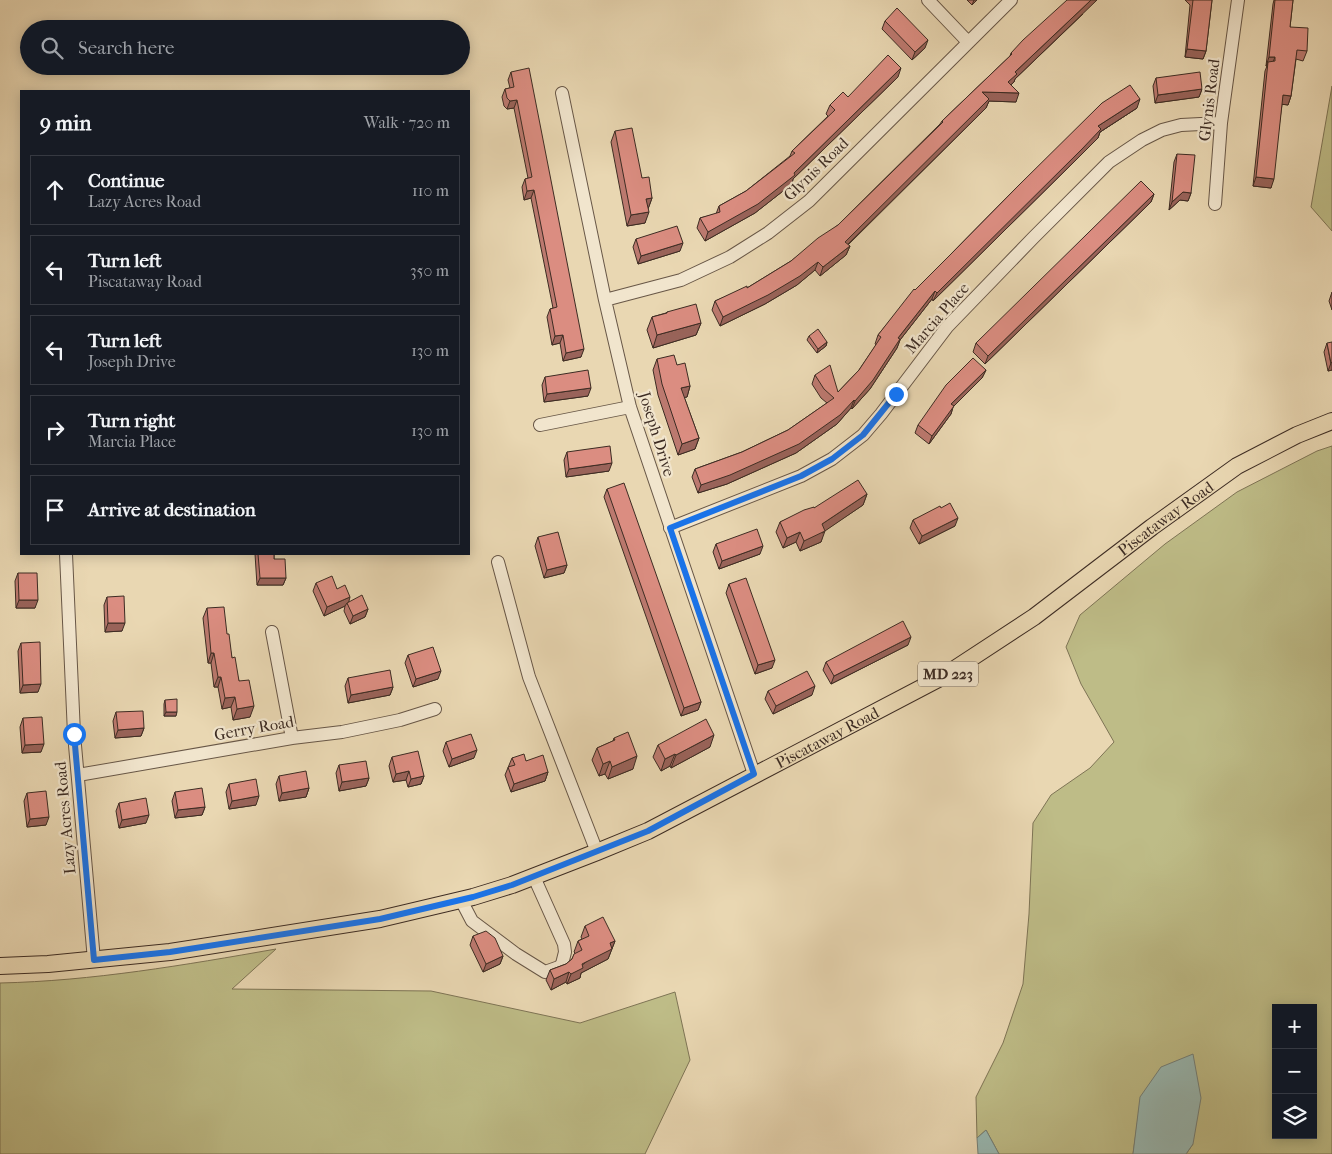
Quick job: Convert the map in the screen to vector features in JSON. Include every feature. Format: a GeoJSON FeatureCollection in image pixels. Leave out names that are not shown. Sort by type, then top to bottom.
{"type":"FeatureCollection","features":[{"type":"Feature","properties":{"kind":"main road","name":"Piscataway Road"},"geometry":{"type":"LineString","coordinates":[[0,966],[48,964],[170,952],[380,919],[461,900],[512,885],[597,852],[648,831],[944,676],[1034,618],[1152,527],[1229,472],[1297,435],[1332,421]]}},
{"type":"Feature","properties":{"kind":"street"},"geometry":{"type":"LineString","coordinates":[[928,0],[968,42]]}},
{"type":"Feature","properties":{"kind":"street","name":"Glynis Road"},"geometry":{"type":"LineString","coordinates":[[605,300],[681,280],[730,257],[768,233],[809,200],[1011,0]]}},
{"type":"Feature","properties":{"kind":"street","name":"Glynis Road"},"geometry":{"type":"LineString","coordinates":[[1215,204],[1221,123],[1238,0]]}},
{"type":"Feature","properties":{"kind":"street","name":"Joseph Drive"},"geometry":{"type":"LineString","coordinates":[[562,93],[605,300],[630,407],[754,774]]}},
{"type":"Feature","properties":{"kind":"street","name":"Marcia Place"},"geometry":{"type":"LineString","coordinates":[[670,528],[801,476],[832,459],[863,435],[947,327],[1109,162],[1142,140],[1162,130],[1181,125],[1221,123]]}},
{"type":"Feature","properties":{"kind":"street"},"geometry":{"type":"LineString","coordinates":[[540,426],[630,407]]}},
{"type":"Feature","properties":{"kind":"street","name":"Lazy Acres Road"},"geometry":{"type":"LineString","coordinates":[[66,555],[70,657],[78,775],[94,960]]}},
{"type":"Feature","properties":{"kind":"street"},"geometry":{"type":"LineString","coordinates":[[498,562],[529,677],[597,852]]}},
{"type":"Feature","properties":{"kind":"street"},"geometry":{"type":"LineString","coordinates":[[272,632],[292,738]]}},
{"type":"Feature","properties":{"kind":"street","name":"Gerry Road"},"geometry":{"type":"LineString","coordinates":[[78,775],[292,738],[342,732],[400,720],[435,709]]}},
{"type":"Feature","properties":{"kind":"street"},"geometry":{"type":"LineString","coordinates":[[461,900],[472,922],[516,954],[545,972],[552,970],[562,964],[565,952],[564,944],[534,877]]}},
{"type":"Feature","properties":{"kind":"shaded area"},"geometry":{"type":"Polygon","coordinates":[[[1332,86],[1332,231],[1311,207],[1332,86]]]}},
{"type":"Feature","properties":{"kind":"shaded area"},"geometry":{"type":"Polygon","coordinates":[[[1332,446],[1332,1154],[1186,1154],[1193,1144],[1141,1097],[1133,1154],[999,1154],[986,1130],[977,1138],[976,1097],[1003,1043],[1023,984],[1029,914],[1033,823],[1051,795],[1090,768],[1114,742],[1081,684],[1066,647],[1080,615],[1165,544],[1237,492],[1317,451],[1332,446]]]}},
{"type":"Feature","properties":{"kind":"shaded area"},"geometry":{"type":"Polygon","coordinates":[[[276,949],[232,989],[431,991],[580,1023],[675,992],[690,1060],[645,1154],[0,1154],[0,983],[104,976],[276,949]]]}},
{"type":"Feature","properties":{"kind":"water"},"geometry":{"type":"Polygon","coordinates":[[[1193,1054],[1201,1098],[1193,1144],[1186,1154],[1133,1154],[1140,1097],[1161,1067],[1193,1054]]]}},
{"type":"Feature","properties":{"kind":"water"},"geometry":{"type":"Polygon","coordinates":[[[986,1130],[999,1154],[978,1154],[977,1138],[986,1130]]]}},
{"type":"Feature","properties":{"kind":"building"},"geometry":{"type":"Polygon","coordinates":[[[1067,0],[1091,0],[1015,72],[1017,74],[1008,82],[1019,93],[982,92],[989,99],[845,242],[850,246],[823,267],[818,262],[800,276],[768,295],[723,317],[715,301],[747,286],[747,288],[791,261],[818,238],[838,225],[1012,54],[1023,40],[1067,0]]]}},
{"type":"Feature","properties":{"kind":"building"},"geometry":{"type":"Polygon","coordinates":[[[1193,0],[1212,0],[1206,51],[1187,49],[1193,0]]]}},
{"type":"Feature","properties":{"kind":"building"},"geometry":{"type":"Polygon","coordinates":[[[1275,0],[1293,0],[1290,27],[1308,28],[1307,51],[1297,50],[1291,96],[1283,95],[1274,179],[1256,177],[1268,62],[1275,61],[1275,57],[1269,57],[1275,0]]]}},
{"type":"Feature","properties":{"kind":"building"},"geometry":{"type":"Polygon","coordinates":[[[897,8],[928,40],[915,52],[885,21],[897,8]]]}},
{"type":"Feature","properties":{"kind":"building"},"geometry":{"type":"Polygon","coordinates":[[[888,55],[901,68],[794,173],[795,175],[758,204],[708,232],[700,218],[720,212],[719,206],[746,191],[795,153],[792,151],[835,110],[830,105],[843,92],[848,97],[888,55]]]}},
{"type":"Feature","properties":{"kind":"building"},"geometry":{"type":"Polygon","coordinates":[[[529,68],[584,349],[566,353],[563,335],[555,336],[550,309],[557,307],[534,190],[527,191],[525,179],[532,177],[517,100],[510,101],[507,98],[505,89],[514,87],[511,72],[529,68]]]}},
{"type":"Feature","properties":{"kind":"building"},"geometry":{"type":"Polygon","coordinates":[[[1200,72],[1202,89],[1158,95],[1156,78],[1200,72]]]}},
{"type":"Feature","properties":{"kind":"building"},"geometry":{"type":"Polygon","coordinates":[[[1130,85],[1140,99],[1098,126],[1101,129],[1082,149],[937,293],[935,291],[898,338],[900,339],[873,380],[840,415],[799,444],[730,475],[701,485],[695,469],[742,452],[788,430],[834,398],[824,389],[815,375],[830,365],[838,392],[859,370],[881,337],[878,335],[914,289],[1102,103],[1130,85]]]}},
{"type":"Feature","properties":{"kind":"building"},"geometry":{"type":"Polygon","coordinates":[[[632,128],[642,178],[649,177],[652,198],[646,199],[649,212],[631,215],[615,131],[632,128]]]}},
{"type":"Feature","properties":{"kind":"building"},"geometry":{"type":"Polygon","coordinates":[[[1177,154],[1195,155],[1191,193],[1183,192],[1172,202],[1177,154]]]}},
{"type":"Feature","properties":{"kind":"building"},"geometry":{"type":"Polygon","coordinates":[[[1141,181],[1154,194],[988,356],[976,343],[1141,181]]]}},
{"type":"Feature","properties":{"kind":"building"},"geometry":{"type":"Polygon","coordinates":[[[677,226],[683,243],[641,256],[636,239],[677,226]]]}},
{"type":"Feature","properties":{"kind":"building"},"geometry":{"type":"Polygon","coordinates":[[[696,304],[701,323],[657,335],[652,317],[696,304]]]}},
{"type":"Feature","properties":{"kind":"building"},"geometry":{"type":"Polygon","coordinates":[[[818,329],[827,342],[818,349],[809,336],[818,329]]]}},
{"type":"Feature","properties":{"kind":"building"},"geometry":{"type":"Polygon","coordinates":[[[1332,342],[1332,362],[1331,363],[1327,343],[1332,342]]]}},
{"type":"Feature","properties":{"kind":"building"},"geometry":{"type":"Polygon","coordinates":[[[674,355],[677,365],[685,363],[690,386],[681,388],[699,438],[682,444],[662,384],[657,359],[674,355]]]}},
{"type":"Feature","properties":{"kind":"building"},"geometry":{"type":"Polygon","coordinates":[[[973,358],[986,370],[951,404],[954,406],[932,436],[918,425],[946,385],[973,358]]]}},
{"type":"Feature","properties":{"kind":"building"},"geometry":{"type":"Polygon","coordinates":[[[588,370],[591,388],[547,394],[545,377],[588,370]]]}},
{"type":"Feature","properties":{"kind":"building"},"geometry":{"type":"Polygon","coordinates":[[[610,446],[612,463],[569,469],[567,452],[610,446]]]}},
{"type":"Feature","properties":{"kind":"building"},"geometry":{"type":"Polygon","coordinates":[[[858,480],[867,494],[822,524],[825,531],[804,541],[800,532],[787,538],[780,522],[804,510],[814,508],[858,480]]]}},
{"type":"Feature","properties":{"kind":"building"},"geometry":{"type":"Polygon","coordinates":[[[624,483],[701,702],[684,708],[607,489],[624,483]]]}},
{"type":"Feature","properties":{"kind":"building"},"geometry":{"type":"Polygon","coordinates":[[[950,503],[958,518],[922,536],[913,520],[950,503]]]}},
{"type":"Feature","properties":{"kind":"building"},"geometry":{"type":"Polygon","coordinates":[[[757,529],[763,546],[722,561],[716,544],[757,529]]]}},
{"type":"Feature","properties":{"kind":"building"},"geometry":{"type":"Polygon","coordinates":[[[558,532],[567,565],[547,570],[538,537],[558,532]]]}},
{"type":"Feature","properties":{"kind":"building"},"geometry":{"type":"Polygon","coordinates":[[[258,555],[274,555],[274,559],[285,559],[286,578],[260,578],[258,555]]]}},
{"type":"Feature","properties":{"kind":"building"},"geometry":{"type":"Polygon","coordinates":[[[18,573],[37,573],[38,600],[19,600],[18,573]]]}},
{"type":"Feature","properties":{"kind":"building"},"geometry":{"type":"Polygon","coordinates":[[[332,576],[337,589],[345,585],[350,597],[327,607],[316,583],[332,576]]]}},
{"type":"Feature","properties":{"kind":"building"},"geometry":{"type":"Polygon","coordinates":[[[746,578],[775,660],[758,665],[729,584],[746,578]]]}},
{"type":"Feature","properties":{"kind":"building"},"geometry":{"type":"Polygon","coordinates":[[[362,595],[368,609],[353,616],[347,603],[362,595]]]}},
{"type":"Feature","properties":{"kind":"building"},"geometry":{"type":"Polygon","coordinates":[[[124,596],[125,623],[108,623],[107,597],[124,596]]]}},
{"type":"Feature","properties":{"kind":"building"},"geometry":{"type":"Polygon","coordinates":[[[224,607],[232,658],[235,657],[239,681],[249,680],[254,706],[237,709],[235,697],[225,698],[221,677],[218,677],[214,653],[211,653],[207,608],[224,607]]]}},
{"type":"Feature","properties":{"kind":"building"},"geometry":{"type":"Polygon","coordinates":[[[903,621],[911,637],[834,676],[826,662],[903,621]]]}},
{"type":"Feature","properties":{"kind":"building"},"geometry":{"type":"Polygon","coordinates":[[[40,642],[41,684],[23,685],[21,643],[40,642]]]}},
{"type":"Feature","properties":{"kind":"building"},"geometry":{"type":"Polygon","coordinates":[[[433,647],[441,671],[416,679],[408,655],[433,647]]]}},
{"type":"Feature","properties":{"kind":"building"},"geometry":{"type":"Polygon","coordinates":[[[390,670],[393,687],[351,695],[348,678],[390,670]]]}},
{"type":"Feature","properties":{"kind":"building"},"geometry":{"type":"Polygon","coordinates":[[[807,671],[815,686],[776,706],[768,691],[807,671]]]}},
{"type":"Feature","properties":{"kind":"building"},"geometry":{"type":"Polygon","coordinates":[[[177,699],[177,712],[166,712],[165,700],[177,699]]]}},
{"type":"Feature","properties":{"kind":"building"},"geometry":{"type":"Polygon","coordinates":[[[143,711],[144,728],[118,730],[116,712],[143,711]]]}},
{"type":"Feature","properties":{"kind":"building"},"geometry":{"type":"Polygon","coordinates":[[[42,717],[44,744],[25,745],[23,718],[42,717]]]}},
{"type":"Feature","properties":{"kind":"building"},"geometry":{"type":"Polygon","coordinates":[[[706,719],[714,735],[665,759],[658,745],[706,719]]]}},
{"type":"Feature","properties":{"kind":"building"},"geometry":{"type":"Polygon","coordinates":[[[628,732],[637,756],[612,767],[610,761],[603,764],[597,748],[628,732]]]}},
{"type":"Feature","properties":{"kind":"building"},"geometry":{"type":"Polygon","coordinates":[[[471,734],[477,750],[452,759],[446,742],[471,734]]]}},
{"type":"Feature","properties":{"kind":"building"},"geometry":{"type":"Polygon","coordinates":[[[418,751],[424,776],[411,779],[409,771],[396,774],[392,757],[418,751]]]}},
{"type":"Feature","properties":{"kind":"building"},"geometry":{"type":"Polygon","coordinates":[[[524,754],[526,761],[543,755],[548,772],[514,784],[508,767],[515,765],[512,758],[524,754]]]}},
{"type":"Feature","properties":{"kind":"building"},"geometry":{"type":"Polygon","coordinates":[[[366,761],[369,778],[342,782],[339,765],[366,761]]]}},
{"type":"Feature","properties":{"kind":"building"},"geometry":{"type":"Polygon","coordinates":[[[306,771],[309,788],[282,793],[279,776],[306,771]]]}},
{"type":"Feature","properties":{"kind":"building"},"geometry":{"type":"Polygon","coordinates":[[[256,779],[259,796],[232,801],[229,784],[256,779]]]}},
{"type":"Feature","properties":{"kind":"building"},"geometry":{"type":"Polygon","coordinates":[[[202,788],[205,807],[178,810],[175,792],[202,788]]]}},
{"type":"Feature","properties":{"kind":"building"},"geometry":{"type":"Polygon","coordinates":[[[46,791],[49,817],[30,819],[27,793],[46,791]]]}},
{"type":"Feature","properties":{"kind":"building"},"geometry":{"type":"Polygon","coordinates":[[[146,798],[149,815],[122,820],[119,803],[146,798]]]}},
{"type":"Feature","properties":{"kind":"building"},"geometry":{"type":"Polygon","coordinates":[[[603,917],[615,941],[610,943],[612,949],[582,964],[583,968],[554,979],[550,970],[566,964],[572,959],[574,954],[582,950],[578,941],[589,936],[585,926],[603,917]]]}},
{"type":"Feature","properties":{"kind":"building"},"geometry":{"type":"Polygon","coordinates":[[[486,931],[495,938],[503,956],[486,964],[473,936],[486,931]]]}},
{"type":"Feature","properties":{"kind":"route"},"geometry":{"type":"LineString","coordinates":[[74,734],[94,960],[170,952],[380,919],[473,897],[512,885],[648,831],[754,774],[670,528],[801,476],[832,459],[863,435],[896,394]]}}]}
